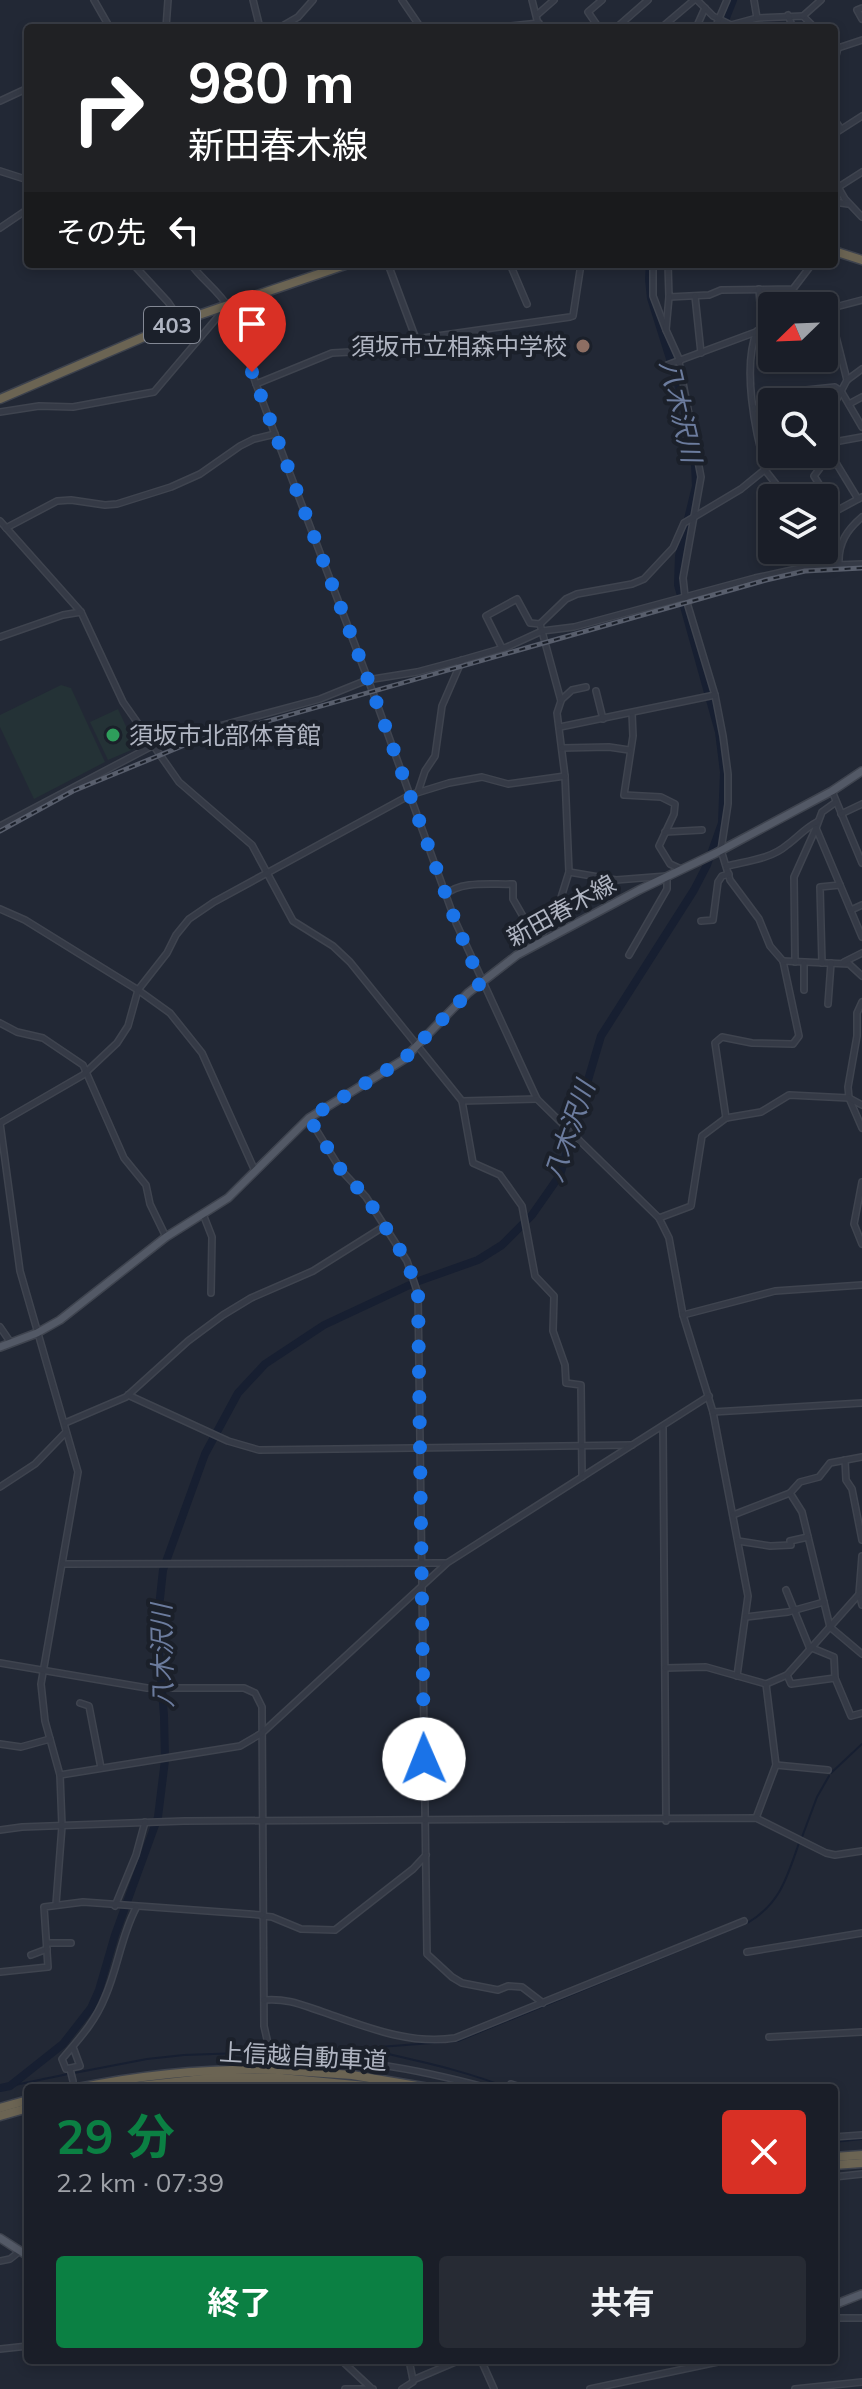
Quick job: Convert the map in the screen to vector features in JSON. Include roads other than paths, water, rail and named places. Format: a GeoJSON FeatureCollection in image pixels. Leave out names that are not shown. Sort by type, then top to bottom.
{"type":"FeatureCollection","features":[{"type":"Feature","properties":{"kind":"highway"},"geometry":{"type":"LineString","coordinates":[[838,252],[862,260]]}},
{"type":"Feature","properties":{"kind":"highway","name":"403"},"geometry":{"type":"LineString","coordinates":[[0,399],[181,321],[336,268]]}},
{"type":"Feature","properties":{"kind":"highway","name":"上信越自動車道"},"geometry":{"type":"LineString","coordinates":[[84,2084],[176,2073],[352,2075],[405,2084]]}},
{"type":"Feature","properties":{"kind":"highway","name":"上信越自動車道"},"geometry":{"type":"LineString","coordinates":[[157,2084],[281,2074],[357,2084]]}},
{"type":"Feature","properties":{"kind":"highway"},"geometry":{"type":"LineString","coordinates":[[0,2108],[24,2101]]}},
{"type":"Feature","properties":{"kind":"highway"},"geometry":{"type":"LineString","coordinates":[[0,2116],[24,2109]]}},
{"type":"Feature","properties":{"kind":"highway"},"geometry":{"type":"LineString","coordinates":[[838,2157],[862,2155]]}},
{"type":"Feature","properties":{"kind":"highway"},"geometry":{"type":"LineString","coordinates":[[838,2165],[862,2163]]}},
{"type":"Feature","properties":{"kind":"main road","name":"新田春木線"},"geometry":{"type":"LineString","coordinates":[[0,1347],[37,1333],[60,1320],[166,1237],[228,1198],[309,1118],[403,1060],[468,993],[517,955],[718,852],[832,791],[862,771]]}},
{"type":"Feature","properties":{"kind":"main road"},"geometry":{"type":"LineString","coordinates":[[0,2238],[24,2254]]}},
{"type":"Feature","properties":{"kind":"main road"},"geometry":{"type":"LineString","coordinates":[[838,2303],[862,2294]]}},
{"type":"Feature","properties":{"kind":"street"},"geometry":{"type":"LineString","coordinates":[[94,0],[108,24]]}},
{"type":"Feature","properties":{"kind":"street"},"geometry":{"type":"LineString","coordinates":[[166,24],[168,0]]}},
{"type":"Feature","properties":{"kind":"street"},"geometry":{"type":"LineString","coordinates":[[253,0],[259,24]]}},
{"type":"Feature","properties":{"kind":"street"},"geometry":{"type":"LineString","coordinates":[[286,24],[298,17],[313,0]]}},
{"type":"Feature","properties":{"kind":"street"},"geometry":{"type":"LineString","coordinates":[[402,0],[418,24]]}},
{"type":"Feature","properties":{"kind":"street"},"geometry":{"type":"LineString","coordinates":[[532,0],[539,24]]}},
{"type":"Feature","properties":{"kind":"street"},"geometry":{"type":"LineString","coordinates":[[538,14],[554,0]]}},
{"type":"Feature","properties":{"kind":"street"},"geometry":{"type":"LineString","coordinates":[[596,24],[588,12],[602,0]]}},
{"type":"Feature","properties":{"kind":"street"},"geometry":{"type":"LineString","coordinates":[[621,24],[648,0]]}},
{"type":"Feature","properties":{"kind":"street"},"geometry":{"type":"LineString","coordinates":[[671,24],[696,0],[721,21],[731,24]]}},
{"type":"Feature","properties":{"kind":"street"},"geometry":{"type":"LineString","coordinates":[[718,24],[727,0]]}},
{"type":"Feature","properties":{"kind":"street"},"geometry":{"type":"LineString","coordinates":[[754,0],[757,18]]}},
{"type":"Feature","properties":{"kind":"street"},"geometry":{"type":"LineString","coordinates":[[803,16],[821,0]]}},
{"type":"Feature","properties":{"kind":"street"},"geometry":{"type":"LineString","coordinates":[[698,24],[705,8]]}},
{"type":"Feature","properties":{"kind":"street"},"geometry":{"type":"LineString","coordinates":[[862,8],[857,10],[862,19]]}},
{"type":"Feature","properties":{"kind":"street"},"geometry":{"type":"LineString","coordinates":[[788,15],[791,24]]}},
{"type":"Feature","properties":{"kind":"street"},"geometry":{"type":"LineString","coordinates":[[742,24],[757,18],[788,15],[803,16],[811,24]]}},
{"type":"Feature","properties":{"kind":"street"},"geometry":{"type":"LineString","coordinates":[[838,46],[862,40]]}},
{"type":"Feature","properties":{"kind":"street"},"geometry":{"type":"LineString","coordinates":[[0,101],[24,90]]}},
{"type":"Feature","properties":{"kind":"street"},"geometry":{"type":"LineString","coordinates":[[838,131],[862,116]]}},
{"type":"Feature","properties":{"kind":"street"},"geometry":{"type":"LineString","coordinates":[[838,125],[841,129]]}},
{"type":"Feature","properties":{"kind":"street"},"geometry":{"type":"LineString","coordinates":[[0,171],[24,179]]}},
{"type":"Feature","properties":{"kind":"street"},"geometry":{"type":"LineString","coordinates":[[838,187],[862,172]]}},
{"type":"Feature","properties":{"kind":"street"},"geometry":{"type":"LineString","coordinates":[[838,189],[862,217]]}},
{"type":"Feature","properties":{"kind":"street"},"geometry":{"type":"LineString","coordinates":[[838,203],[849,204]]}},
{"type":"Feature","properties":{"kind":"street"},"geometry":{"type":"LineString","coordinates":[[0,228],[24,212]]}},
{"type":"Feature","properties":{"kind":"street"},"geometry":{"type":"LineString","coordinates":[[137,268],[181,321]]}},
{"type":"Feature","properties":{"kind":"street"},"geometry":{"type":"LineString","coordinates":[[194,268],[228,305],[251,360],[256,384],[445,895],[481,983],[537,1099],[659,1218],[669,1238],[683,1315],[713,1412],[748,1596],[737,1676]]}},
{"type":"Feature","properties":{"kind":"street"},"geometry":{"type":"LineString","coordinates":[[389,268],[416,339]]}},
{"type":"Feature","properties":{"kind":"street"},"geometry":{"type":"LineString","coordinates":[[512,268],[527,304]]}},
{"type":"Feature","properties":{"kind":"street"},"geometry":{"type":"LineString","coordinates":[[256,384],[332,353],[369,351],[416,339],[573,316],[580,268]]}},
{"type":"Feature","properties":{"kind":"street"},"geometry":{"type":"LineString","coordinates":[[653,268],[653,296],[680,361],[701,477],[684,565],[685,596],[712,696],[728,774],[727,815],[718,852],[735,889],[759,919],[770,946],[783,961],[799,1036],[793,1044],[722,1037],[715,1043],[726,1118]]}},
{"type":"Feature","properties":{"kind":"street"},"geometry":{"type":"LineString","coordinates":[[666,330],[668,268]]}},
{"type":"Feature","properties":{"kind":"street"},"geometry":{"type":"LineString","coordinates":[[669,297],[709,295],[721,290],[793,289],[809,268]]}},
{"type":"Feature","properties":{"kind":"street"},"geometry":{"type":"LineString","coordinates":[[695,296],[701,353]]}},
{"type":"Feature","properties":{"kind":"street"},"geometry":{"type":"LineString","coordinates":[[838,307],[862,300]]}},
{"type":"Feature","properties":{"kind":"street"},"geometry":{"type":"LineString","coordinates":[[0,412],[39,406],[73,407],[154,392],[228,305]]}},
{"type":"Feature","properties":{"kind":"street"},"geometry":{"type":"LineString","coordinates":[[667,365],[758,330]]}},
{"type":"Feature","properties":{"kind":"street"},"geometry":{"type":"LineString","coordinates":[[758,332],[750,347],[749,384],[766,470],[776,484]]}},
{"type":"Feature","properties":{"kind":"street"},"geometry":{"type":"LineString","coordinates":[[838,347],[847,380]]}},
{"type":"Feature","properties":{"kind":"street"},"geometry":{"type":"LineString","coordinates":[[838,395],[847,380],[862,369]]}},
{"type":"Feature","properties":{"kind":"street"},"geometry":{"type":"LineString","coordinates":[[838,389],[860,417],[862,427]]}},
{"type":"Feature","properties":{"kind":"street"},"geometry":{"type":"LineString","coordinates":[[849,404],[862,397]]}},
{"type":"Feature","properties":{"kind":"street"},"geometry":{"type":"LineString","coordinates":[[6,528],[57,501],[117,504],[179,485],[240,446],[275,434]]}},
{"type":"Feature","properties":{"kind":"street"},"geometry":{"type":"LineString","coordinates":[[838,441],[862,437]]}},
{"type":"Feature","properties":{"kind":"street"},"geometry":{"type":"LineString","coordinates":[[820,468],[814,476],[836,511],[860,498],[838,467]]}},
{"type":"Feature","properties":{"kind":"street"},"geometry":{"type":"LineString","coordinates":[[502,648],[486,616],[517,599],[530,623],[540,624],[566,599],[577,594],[624,586],[644,579],[673,548],[684,523],[741,489],[768,468]]}},
{"type":"Feature","properties":{"kind":"street"},"geometry":{"type":"LineString","coordinates":[[839,564],[838,551],[847,530],[862,517]]}},
{"type":"Feature","properties":{"kind":"street"},"geometry":{"type":"LineString","coordinates":[[0,521],[81,612],[123,702],[179,782],[252,845],[293,921],[333,946],[350,962],[462,1101],[473,1163],[500,1175],[522,1206],[535,1276],[554,1296],[553,1331],[565,1365],[566,1383],[581,1385],[582,1478]]}},
{"type":"Feature","properties":{"kind":"street"},"geometry":{"type":"LineString","coordinates":[[0,826],[154,745],[320,699],[367,680],[417,672],[502,648],[542,631],[574,627],[783,570],[862,564]]}},
{"type":"Feature","properties":{"kind":"street"},"geometry":{"type":"LineString","coordinates":[[0,637],[63,615],[81,612]]}},
{"type":"Feature","properties":{"kind":"street"},"geometry":{"type":"LineString","coordinates":[[540,624],[561,701]]}},
{"type":"Feature","properties":{"kind":"street"},"geometry":{"type":"LineString","coordinates":[[418,792],[425,771],[435,756],[442,706],[462,660]]}},
{"type":"Feature","properties":{"kind":"street"},"geometry":{"type":"LineString","coordinates":[[549,936],[569,872],[565,776],[557,713],[561,701],[572,690],[586,687]]}},
{"type":"Feature","properties":{"kind":"street"},"geometry":{"type":"LineString","coordinates":[[596,691],[603,719]]}},
{"type":"Feature","properties":{"kind":"street"},"geometry":{"type":"LineString","coordinates":[[560,727],[712,696]]}},
{"type":"Feature","properties":{"kind":"street"},"geometry":{"type":"LineString","coordinates":[[632,713],[633,736],[624,795],[661,797],[675,804],[659,846],[670,864],[681,869]]}},
{"type":"Feature","properties":{"kind":"street"},"geometry":{"type":"LineString","coordinates":[[562,748],[609,747],[629,750]]}},
{"type":"Feature","properties":{"kind":"street"},"geometry":{"type":"LineString","coordinates":[[56,1904],[62,1826],[60,1775],[40,1698],[78,1472],[37,1333],[16,1247],[0,1123],[87,1072],[123,1035],[138,990],[189,919],[246,882],[418,792],[482,777],[508,784],[565,776]]}},
{"type":"Feature","properties":{"kind":"street"},"geometry":{"type":"LineString","coordinates":[[832,791],[862,863]]}},
{"type":"Feature","properties":{"kind":"street"},"geometry":{"type":"LineString","coordinates":[[795,962],[794,877],[822,812],[836,802]]}},
{"type":"Feature","properties":{"kind":"street"},"geometry":{"type":"LineString","coordinates":[[841,814],[862,804]]}},
{"type":"Feature","properties":{"kind":"street"},"geometry":{"type":"LineString","coordinates":[[727,866],[759,859],[777,851],[803,829],[817,825]]}},
{"type":"Feature","properties":{"kind":"street"},"geometry":{"type":"LineString","coordinates":[[817,825],[862,937]]}},
{"type":"Feature","properties":{"kind":"street"},"geometry":{"type":"LineString","coordinates":[[665,832],[702,830]]}},
{"type":"Feature","properties":{"kind":"street"},"geometry":{"type":"LineString","coordinates":[[569,872],[616,880],[667,876],[667,889],[629,955]]}},
{"type":"Feature","properties":{"kind":"street"},"geometry":{"type":"LineString","coordinates":[[701,921],[713,920],[718,882],[722,876],[729,874]]}},
{"type":"Feature","properties":{"kind":"street"},"geometry":{"type":"LineString","coordinates":[[445,895],[451,889],[513,884],[513,899],[528,925]]}},
{"type":"Feature","properties":{"kind":"street"},"geometry":{"type":"LineString","coordinates":[[822,963],[820,887],[840,885]]}},
{"type":"Feature","properties":{"kind":"street"},"geometry":{"type":"LineString","coordinates":[[517,955],[528,925],[561,900]]}},
{"type":"Feature","properties":{"kind":"street"},"geometry":{"type":"LineString","coordinates":[[851,910],[862,905]]}},
{"type":"Feature","properties":{"kind":"street"},"geometry":{"type":"LineString","coordinates":[[0,909],[25,920],[170,1013],[202,1053],[255,1171]]}},
{"type":"Feature","properties":{"kind":"street"},"geometry":{"type":"LineString","coordinates":[[843,963],[862,953]]}},
{"type":"Feature","properties":{"kind":"street"},"geometry":{"type":"LineString","coordinates":[[783,961],[849,964],[862,976]]}},
{"type":"Feature","properties":{"kind":"street"},"geometry":{"type":"LineString","coordinates":[[804,963],[804,990]]}},
{"type":"Feature","properties":{"kind":"street"},"geometry":{"type":"LineString","coordinates":[[828,1004],[831,963]]}},
{"type":"Feature","properties":{"kind":"street"},"geometry":{"type":"LineString","coordinates":[[862,1002],[857,1013],[857,1036],[848,1087],[849,1098],[862,1128]]}},
{"type":"Feature","properties":{"kind":"street"},"geometry":{"type":"LineString","coordinates":[[0,1023],[49,1042],[78,1060],[87,1072],[124,1158],[146,1185],[150,1204],[166,1237]]}},
{"type":"Feature","properties":{"kind":"street"},"geometry":{"type":"LineString","coordinates":[[659,1218],[691,1206],[702,1136],[726,1118],[761,1112],[789,1095],[849,1098],[862,1105]]}},
{"type":"Feature","properties":{"kind":"street"},"geometry":{"type":"LineString","coordinates":[[462,1101],[537,1099]]}},
{"type":"Feature","properties":{"kind":"street"},"geometry":{"type":"LineString","coordinates":[[309,1118],[341,1170],[366,1197],[412,1269],[418,1294],[427,1954],[462,1983],[498,1990],[508,1986],[522,1987],[543,2003]]}},
{"type":"Feature","properties":{"kind":"street"},"geometry":{"type":"LineString","coordinates":[[862,1182],[854,1224],[862,1244]]}},
{"type":"Feature","properties":{"kind":"street"},"geometry":{"type":"LineString","coordinates":[[203,1214],[212,1237],[211,1293]]}},
{"type":"Feature","properties":{"kind":"street"},"geometry":{"type":"LineString","coordinates":[[65,1423],[128,1395],[188,1341],[223,1315],[251,1298],[313,1271],[383,1227]]}},
{"type":"Feature","properties":{"kind":"street"},"geometry":{"type":"LineString","coordinates":[[683,1315],[775,1291],[862,1285]]}},
{"type":"Feature","properties":{"kind":"street"},"geometry":{"type":"LineString","coordinates":[[0,1327],[11,1343]]}},
{"type":"Feature","properties":{"kind":"street"},"geometry":{"type":"LineString","coordinates":[[128,1395],[248,1449],[632,1445]]}},
{"type":"Feature","properties":{"kind":"street"},"geometry":{"type":"LineString","coordinates":[[60,1775],[240,1746],[262,1733],[447,1563],[709,1396]]}},
{"type":"Feature","properties":{"kind":"street"},"geometry":{"type":"LineString","coordinates":[[713,1412],[862,1403]]}},
{"type":"Feature","properties":{"kind":"street"},"geometry":{"type":"LineString","coordinates":[[663,1428],[666,1821]]}},
{"type":"Feature","properties":{"kind":"street"},"geometry":{"type":"LineString","coordinates":[[0,1487],[35,1464],[67,1431]]}},
{"type":"Feature","properties":{"kind":"street"},"geometry":{"type":"LineString","coordinates":[[733,1515],[790,1493],[800,1482],[819,1477],[830,1463],[862,1457]]}},
{"type":"Feature","properties":{"kind":"street"},"geometry":{"type":"LineString","coordinates":[[845,1460],[846,1480],[852,1489],[862,1540]]}},
{"type":"Feature","properties":{"kind":"street"},"geometry":{"type":"LineString","coordinates":[[790,1493],[802,1512],[830,1627],[862,1654]]}},
{"type":"Feature","properties":{"kind":"street"},"geometry":{"type":"LineString","coordinates":[[738,1541],[770,1546],[791,1545],[790,1541],[808,1537]]}},
{"type":"Feature","properties":{"kind":"street"},"geometry":{"type":"LineString","coordinates":[[862,1556],[862,1605]]}},
{"type":"Feature","properties":{"kind":"street"},"geometry":{"type":"LineString","coordinates":[[63,1564],[447,1563]]}},
{"type":"Feature","properties":{"kind":"street"},"geometry":{"type":"LineString","coordinates":[[786,1590],[812,1649],[834,1657],[835,1678],[851,1716],[862,1713]]}},
{"type":"Feature","properties":{"kind":"street"},"geometry":{"type":"LineString","coordinates":[[665,1668],[706,1667],[766,1684],[787,1675],[860,1592]]}},
{"type":"Feature","properties":{"kind":"street"},"geometry":{"type":"LineString","coordinates":[[746,1617],[824,1602]]}},
{"type":"Feature","properties":{"kind":"street"},"geometry":{"type":"LineString","coordinates":[[0,1663],[147,1688],[244,1688],[252,1691],[261,1702],[264,2026],[277,2084]]}},
{"type":"Feature","properties":{"kind":"street"},"geometry":{"type":"LineString","coordinates":[[787,1675],[791,1684],[835,1678]]}},
{"type":"Feature","properties":{"kind":"street"},"geometry":{"type":"LineString","coordinates":[[756,1818],[776,1765],[766,1684]]}},
{"type":"Feature","properties":{"kind":"street"},"geometry":{"type":"LineString","coordinates":[[80,1703],[89,1706],[101,1768]]}},
{"type":"Feature","properties":{"kind":"street"},"geometry":{"type":"LineString","coordinates":[[0,1744],[21,1747],[50,1739]]}},
{"type":"Feature","properties":{"kind":"street"},"geometry":{"type":"LineString","coordinates":[[776,1765],[828,1770]]}},
{"type":"Feature","properties":{"kind":"street"},"geometry":{"type":"LineString","coordinates":[[0,1830],[171,1821],[666,1821],[756,1818],[835,1855],[862,1851]]}},
{"type":"Feature","properties":{"kind":"street"},"geometry":{"type":"LineString","coordinates":[[115,1906],[146,1822]]}},
{"type":"Feature","properties":{"kind":"street"},"geometry":{"type":"LineString","coordinates":[[0,1972],[48,1967],[44,1907],[83,1902],[262,1916],[301,1929],[335,1930],[413,1869],[426,1855]]}},
{"type":"Feature","properties":{"kind":"street"},"geometry":{"type":"LineString","coordinates":[[73,2047],[80,2066],[66,2069],[62,2059],[87,2030],[105,1999],[135,1908]]}},
{"type":"Feature","properties":{"kind":"street"},"geometry":{"type":"LineString","coordinates":[[264,2000],[291,2000],[365,2026],[427,2042],[455,2038],[744,1921]]}},
{"type":"Feature","properties":{"kind":"street"},"geometry":{"type":"LineString","coordinates":[[747,1952],[862,1933]]}},
{"type":"Feature","properties":{"kind":"street"},"geometry":{"type":"LineString","coordinates":[[31,1955],[47,1946],[71,1943]]}},
{"type":"Feature","properties":{"kind":"street"},"geometry":{"type":"LineString","coordinates":[[769,2037],[862,2032]]}},
{"type":"Feature","properties":{"kind":"street"},"geometry":{"type":"LineString","coordinates":[[271,2058],[352,2060],[471,2084]]}},
{"type":"Feature","properties":{"kind":"street"},"geometry":{"type":"LineString","coordinates":[[70,2069],[76,2084]]}},
{"type":"Feature","properties":{"kind":"street"},"geometry":{"type":"LineString","coordinates":[[838,2137],[862,2135]]}},
{"type":"Feature","properties":{"kind":"street"},"geometry":{"type":"LineString","coordinates":[[838,2177],[862,2174]]}},
{"type":"Feature","properties":{"kind":"street"},"geometry":{"type":"LineString","coordinates":[[0,2261],[10,2259],[20,2251]]}},
{"type":"Feature","properties":{"kind":"street"},"geometry":{"type":"LineString","coordinates":[[838,2318],[862,2318]]}},
{"type":"Feature","properties":{"kind":"street"},"geometry":{"type":"LineString","coordinates":[[0,2349],[24,2346]]}},
{"type":"Feature","properties":{"kind":"street"},"geometry":{"type":"LineString","coordinates":[[345,2364],[372,2388]]}},
{"type":"Feature","properties":{"kind":"street"},"geometry":{"type":"LineString","coordinates":[[410,2364],[414,2384]]}},
{"type":"Feature","properties":{"kind":"street"},"geometry":{"type":"LineString","coordinates":[[402,2389],[452,2364]]}},
{"type":"Feature","properties":{"kind":"street"},"geometry":{"type":"LineString","coordinates":[[483,2364],[494,2389]]}},
{"type":"Feature","properties":{"kind":"street"},"geometry":{"type":"LineString","coordinates":[[590,2389],[708,2364]]}},
{"type":"Feature","properties":{"kind":"street"},"geometry":{"type":"LineString","coordinates":[[795,2389],[862,2382]]}},
{"type":"Feature","properties":{"kind":"street"},"geometry":{"type":"LineString","coordinates":[[826,2384],[826,2388],[833,2389]]}},
{"type":"Feature","properties":{"kind":"street"},"geometry":{"type":"LineString","coordinates":[[345,2389],[372,2388]]}},
{"type":"Feature","properties":{"kind":"waterway","name":"八木沢川"},"geometry":{"type":"LineString","coordinates":[[724,24],[733,0]]}},
{"type":"Feature","properties":{"kind":"waterway","name":"八木沢川"},"geometry":{"type":"LineString","coordinates":[[0,2088],[10,2086],[63,2044],[91,2008],[99,1990],[115,1935],[158,1817],[165,1760],[157,1626],[163,1570],[205,1454],[238,1393],[265,1364],[324,1325],[416,1282],[478,1260],[502,1245],[532,1215],[560,1175],[601,1036],[694,890],[722,823],[724,772],[719,732],[678,585],[679,556],[696,486],[695,464],[682,397],[651,298],[650,268]]}},
{"type":"Feature","properties":{"kind":"waterway"},"geometry":{"type":"LineString","coordinates":[[831,1773],[862,1744]]}},
{"type":"Feature","properties":{"kind":"waterway"},"geometry":{"type":"LineString","coordinates":[[802,1837],[817,1797],[829,1776]]}},
{"type":"Feature","properties":{"kind":"waterway"},"geometry":{"type":"LineString","coordinates":[[74,2073],[184,2055],[353,2049],[458,2041],[749,1922],[776,1897],[799,1843]]}},
{"type":"Feature","properties":{"kind":"waterway"},"geometry":{"type":"LineString","coordinates":[[363,2048],[498,2084]]}},
{"type":"Feature","properties":{"kind":"waterway"},"geometry":{"type":"LineString","coordinates":[[10,2086],[68,2074]]}},
{"type":"Feature","properties":{"kind":"waterway"},"geometry":{"type":"LineString","coordinates":[[838,2142],[862,2139]]}},
{"type":"Feature","properties":{"kind":"railway"},"geometry":{"type":"LineString","coordinates":[[0,831],[73,791],[187,744],[766,580],[805,571],[862,568]]}},
{"type":"Feature","properties":{"kind":"place","name":"須坂市立相森中学校"},"geometry":{"type":"Point","coordinates":[583,346]}},
{"type":"Feature","properties":{"kind":"place","name":"須坂市北部体育館"},"geometry":{"type":"Point","coordinates":[113,735]}}]}
